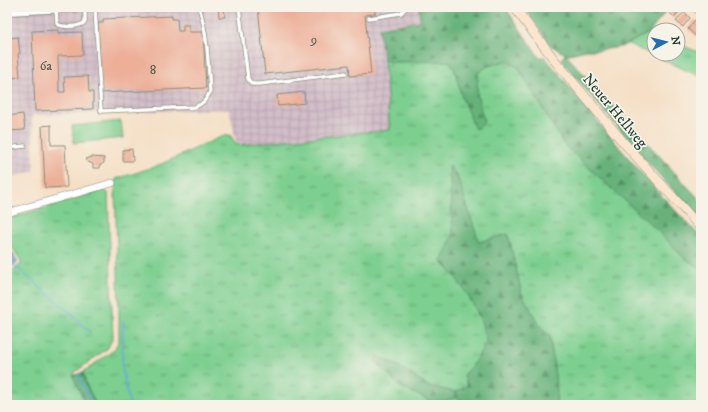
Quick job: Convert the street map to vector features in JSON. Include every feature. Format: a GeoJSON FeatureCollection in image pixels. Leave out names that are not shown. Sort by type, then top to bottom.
{"type":"FeatureCollection","features":[{"type":"Feature","properties":{"kind":"main road","name":"Neuer Hellweg"},"geometry":{"type":"LineString","coordinates":[[514,7],[556,62],[624,143],[701,228]]}},
{"type":"Feature","properties":{"kind":"street"},"geometry":{"type":"LineString","coordinates":[[7,11],[40,8],[88,7]]}},
{"type":"Feature","properties":{"kind":"street"},"geometry":{"type":"LineString","coordinates":[[694,7],[701,12]]}},
{"type":"Feature","properties":{"kind":"street"},"geometry":{"type":"LineString","coordinates":[[7,213],[112,183]]}},
{"type":"Feature","properties":{"kind":"lane"},"geometry":{"type":"LineString","coordinates":[[53,8],[58,24],[61,26],[82,25],[85,22],[85,7]]}},
{"type":"Feature","properties":{"kind":"lane"},"geometry":{"type":"LineString","coordinates":[[95,7],[100,111],[195,107],[202,104],[210,92],[207,40],[205,26],[199,7]]}},
{"type":"Feature","properties":{"kind":"lane"},"geometry":{"type":"LineString","coordinates":[[239,7],[248,79],[252,84],[346,73]]}},
{"type":"Feature","properties":{"kind":"lane"},"geometry":{"type":"LineString","coordinates":[[370,18],[401,13],[407,7]]}},
{"type":"Feature","properties":{"kind":"lane"},"geometry":{"type":"LineString","coordinates":[[7,148],[25,146]]}},
{"type":"Feature","properties":{"kind":"shaded area"},"geometry":{"type":"Polygon","coordinates":[[[7,7],[419,7],[421,21],[379,28],[384,60],[390,130],[237,145],[229,109],[32,115],[34,171],[7,179],[7,7]]]}},
{"type":"Feature","properties":{"kind":"green space"},"geometry":{"type":"Polygon","coordinates":[[[419,7],[505,7],[539,57],[545,57],[640,172],[701,237],[701,268],[685,259],[657,230],[565,146],[518,67],[506,61],[488,66],[478,73],[477,94],[484,121],[480,127],[475,129],[462,98],[454,68],[449,61],[392,62],[384,60],[379,28],[420,21],[419,7]]]}},
{"type":"Feature","properties":{"kind":"green space"},"geometry":{"type":"Polygon","coordinates":[[[524,7],[669,7],[658,22],[646,22],[646,34],[621,47],[586,50],[566,55],[701,201],[701,220],[648,163],[561,60],[565,54],[550,45],[524,7]]]}},
{"type":"Feature","properties":{"kind":"green space"},"geometry":{"type":"Polygon","coordinates":[[[646,34],[646,52],[628,44],[646,34]]]}},
{"type":"Feature","properties":{"kind":"green space"},"geometry":{"type":"Polygon","coordinates":[[[686,47],[701,53],[701,77],[668,62],[686,62],[686,47]]]}},
{"type":"Feature","properties":{"kind":"green space"},"geometry":{"type":"Polygon","coordinates":[[[384,60],[392,62],[541,60],[701,244],[701,405],[96,405],[86,384],[83,372],[114,350],[119,341],[115,191],[116,179],[157,166],[223,136],[230,135],[237,145],[390,130],[384,60]]]}},
{"type":"Feature","properties":{"kind":"green space"},"geometry":{"type":"Polygon","coordinates":[[[121,121],[123,138],[74,143],[72,126],[121,121]]]}},
{"type":"Feature","properties":{"kind":"green space"},"geometry":{"type":"Polygon","coordinates":[[[449,165],[457,175],[479,242],[508,234],[522,294],[540,326],[550,335],[557,392],[556,405],[461,405],[465,401],[457,398],[434,403],[399,386],[375,361],[378,356],[399,366],[428,386],[455,392],[467,386],[464,375],[477,358],[486,342],[481,321],[469,297],[459,282],[441,262],[453,235],[449,165]]]}},
{"type":"Feature","properties":{"kind":"green space"},"geometry":{"type":"Polygon","coordinates":[[[105,190],[108,193],[113,338],[108,348],[74,373],[75,381],[86,405],[8,405],[7,276],[21,264],[21,261],[7,239],[7,219],[105,190]]]}},
{"type":"Feature","properties":{"kind":"green space"},"geometry":{"type":"Polygon","coordinates":[[[83,372],[86,384],[96,405],[86,405],[73,376],[83,372]]]}},
{"type":"Feature","properties":{"kind":"water"},"geometry":{"type":"Polygon","coordinates":[[[7,245],[18,262],[7,269],[7,245]]]}},
{"type":"Feature","properties":{"kind":"building"},"geometry":{"type":"Polygon","coordinates":[[[218,7],[224,7],[225,17],[219,17],[218,7]]]}},
{"type":"Feature","properties":{"kind":"building"},"geometry":{"type":"Polygon","coordinates":[[[258,7],[375,7],[375,14],[365,15],[371,74],[350,76],[349,65],[265,74],[258,7]]]}},
{"type":"Feature","properties":{"kind":"building"},"geometry":{"type":"Polygon","coordinates":[[[670,7],[677,7],[680,10],[674,17],[667,10],[670,7]]]}},
{"type":"Feature","properties":{"kind":"building"},"geometry":{"type":"Polygon","coordinates":[[[684,12],[690,18],[686,23],[676,21],[684,12]]]}},
{"type":"Feature","properties":{"kind":"building"},"geometry":{"type":"Polygon","coordinates":[[[172,16],[172,19],[177,19],[178,31],[183,31],[183,25],[189,25],[189,32],[203,32],[206,88],[101,93],[98,23],[103,23],[103,19],[172,16]]]}},
{"type":"Feature","properties":{"kind":"building"},"geometry":{"type":"Polygon","coordinates":[[[695,20],[701,25],[701,31],[697,37],[688,29],[695,20]]]}},
{"type":"Feature","properties":{"kind":"building"},"geometry":{"type":"Polygon","coordinates":[[[58,30],[58,33],[82,32],[83,55],[58,56],[59,92],[65,92],[64,77],[88,76],[89,92],[93,92],[93,109],[35,111],[32,31],[58,30]]]}},
{"type":"Feature","properties":{"kind":"building"},"geometry":{"type":"Polygon","coordinates":[[[18,37],[20,77],[13,78],[9,38],[18,37]]]}},
{"type":"Feature","properties":{"kind":"building"},"geometry":{"type":"Polygon","coordinates":[[[304,92],[305,103],[278,106],[277,95],[304,92]]]}},
{"type":"Feature","properties":{"kind":"building"},"geometry":{"type":"Polygon","coordinates":[[[23,114],[25,130],[7,131],[7,116],[23,114]]]}},
{"type":"Feature","properties":{"kind":"building"},"geometry":{"type":"Polygon","coordinates":[[[51,125],[51,145],[65,145],[67,187],[45,188],[42,126],[51,125]]]}},
{"type":"Feature","properties":{"kind":"building"},"geometry":{"type":"Polygon","coordinates":[[[132,149],[133,161],[123,161],[123,150],[132,149]]]}},
{"type":"Feature","properties":{"kind":"building"},"geometry":{"type":"Polygon","coordinates":[[[92,157],[104,158],[104,163],[100,165],[100,168],[93,168],[93,164],[88,162],[86,159],[92,157]]]}},
{"type":"Feature","properties":{"kind":"waterway"},"geometry":{"type":"LineString","coordinates":[[14,265],[67,310],[90,332]]}},
{"type":"Feature","properties":{"kind":"waterway"},"geometry":{"type":"LineString","coordinates":[[123,321],[122,365],[130,405]]}},
{"type":"Feature","properties":{"kind":"waterway"},"geometry":{"type":"LineString","coordinates":[[80,374],[80,379],[92,405]]}}]}
